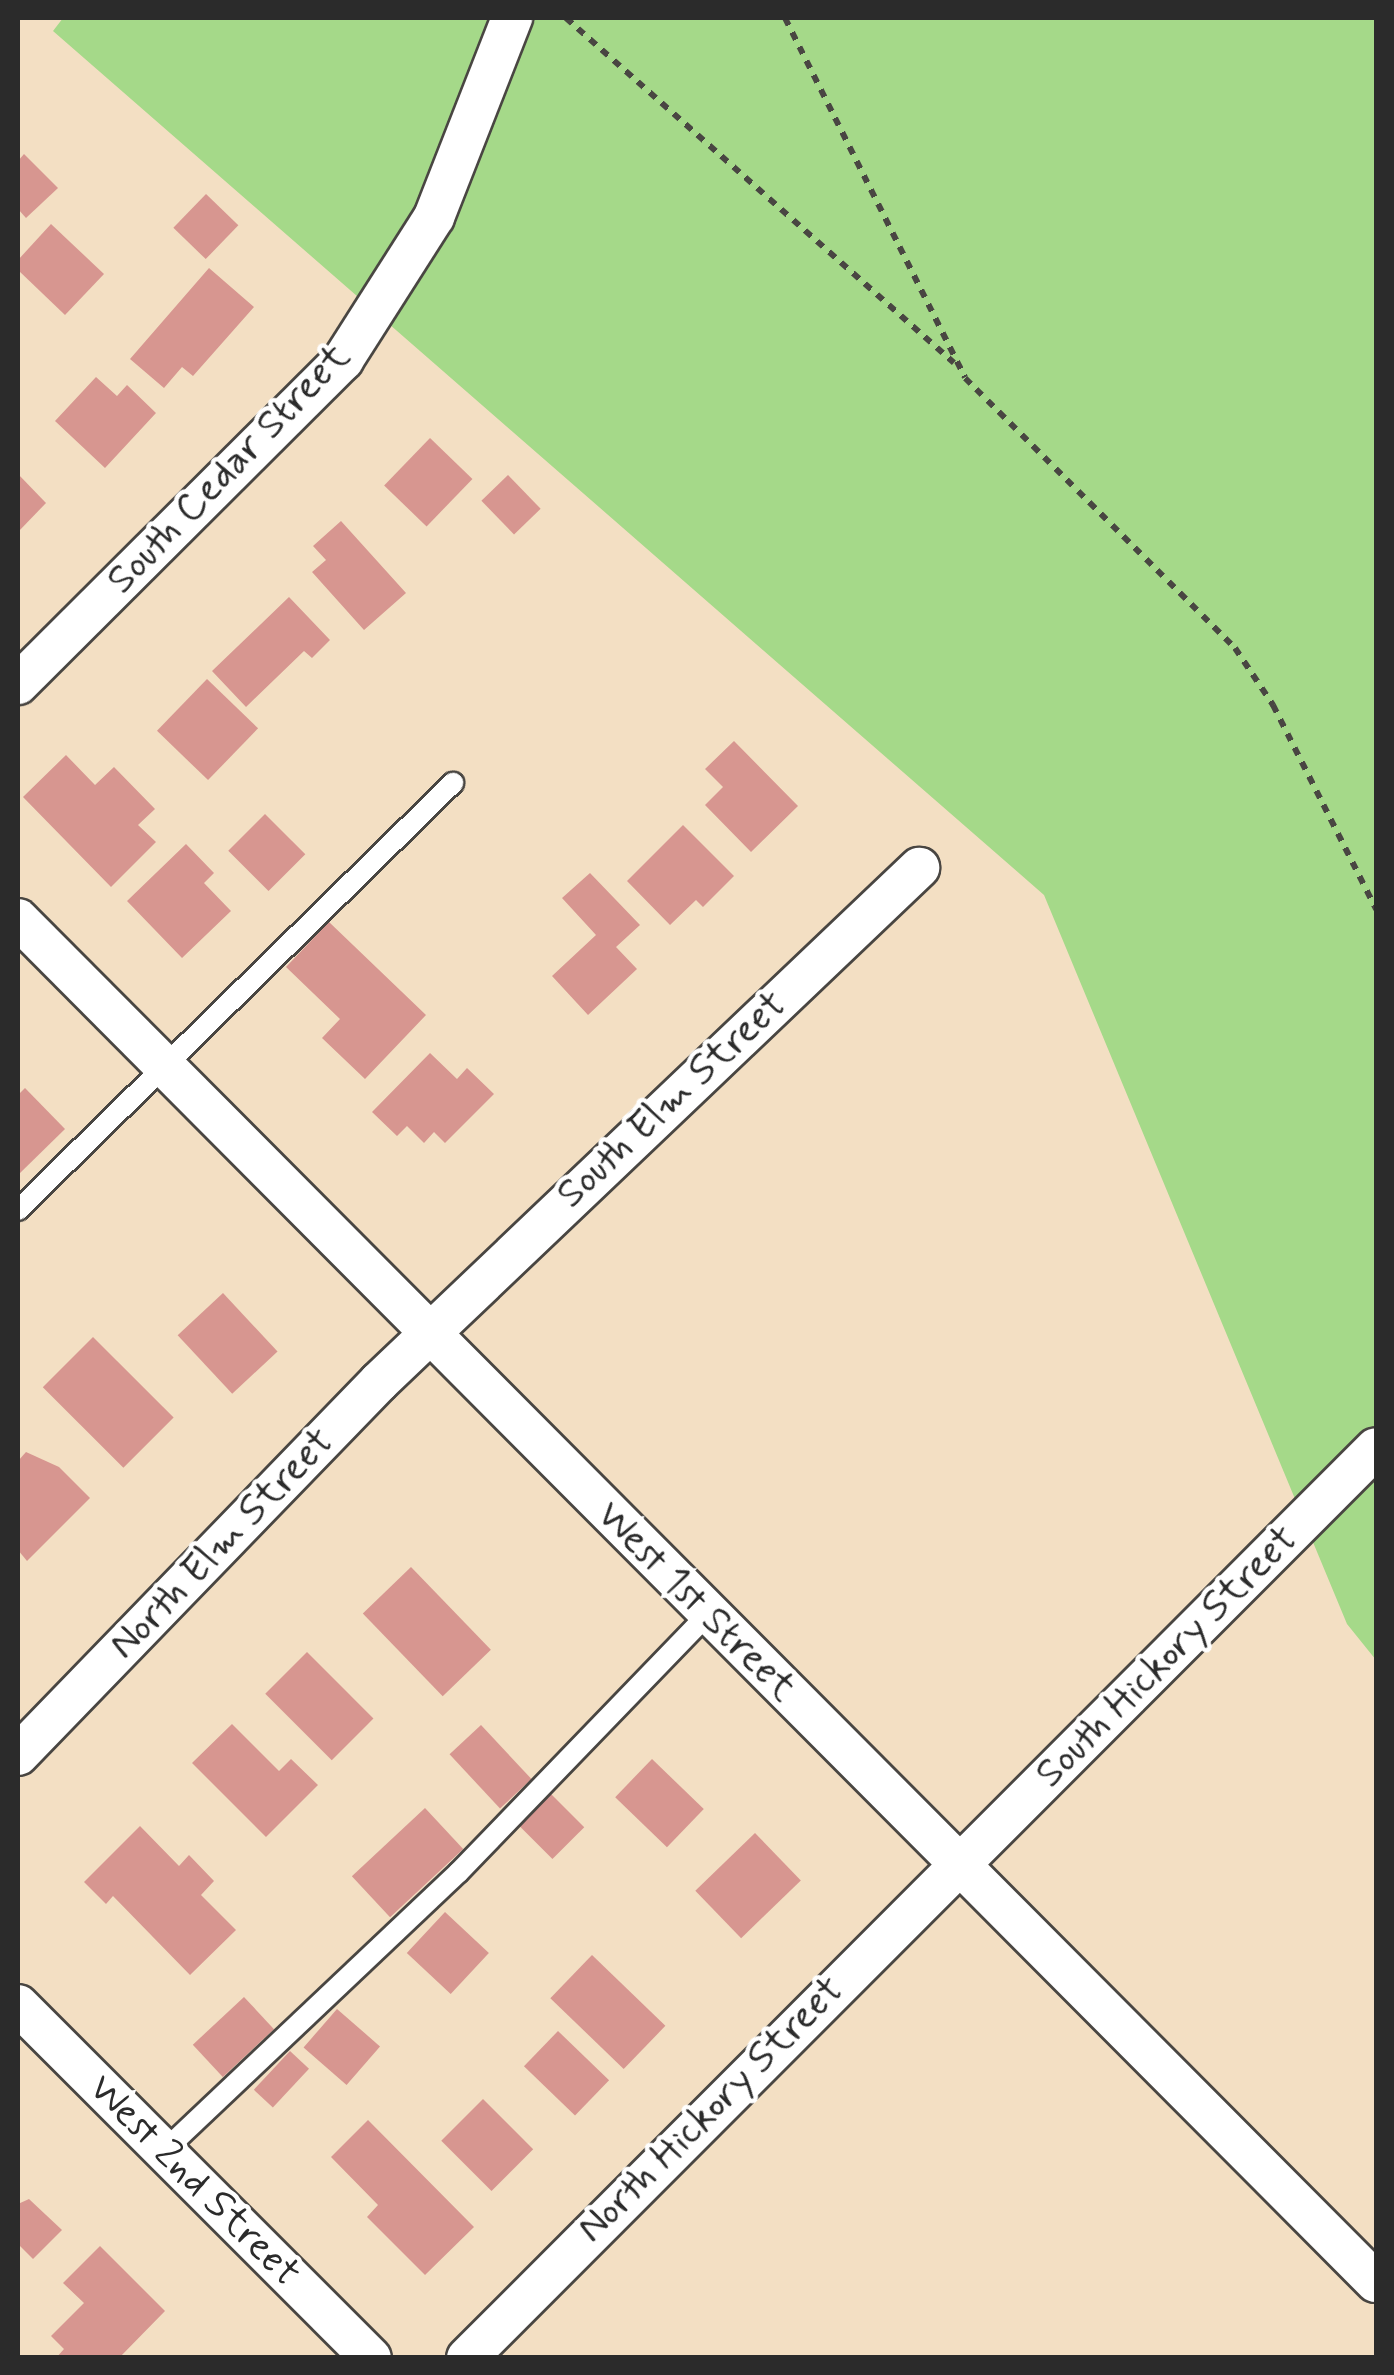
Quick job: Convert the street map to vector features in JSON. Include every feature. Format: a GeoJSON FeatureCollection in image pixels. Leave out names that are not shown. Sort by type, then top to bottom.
{"type":"FeatureCollection","features":[{"type":"Feature","properties":{"kind":"street","name":"South Cedar Street"},"geometry":{"type":"LineString","coordinates":[[18,684],[343,360],[434,217],[512,18]]}},
{"type":"Feature","properties":{"kind":"street","name":"South Elm Street"},"geometry":{"type":"LineString","coordinates":[[428,1334],[919,868]]}},
{"type":"Feature","properties":{"kind":"street","name":"West 1st Street"},"geometry":{"type":"LineString","coordinates":[[18,919],[1376,2282]]}},
{"type":"Feature","properties":{"kind":"street","name":"North Elm Street"},"geometry":{"type":"LineString","coordinates":[[18,1755],[428,1334]]}},
{"type":"Feature","properties":{"kind":"street","name":"South Hickory Street"},"geometry":{"type":"LineString","coordinates":[[955,1863],[1376,1448]]}},
{"type":"Feature","properties":{"kind":"street","name":"North Hickory Street"},"geometry":{"type":"LineString","coordinates":[[467,2358],[955,1863]]}},
{"type":"Feature","properties":{"kind":"street","name":"West 2nd Street"},"geometry":{"type":"LineString","coordinates":[[18,2005],[371,2358]]}},
{"type":"Feature","properties":{"kind":"lane"},"geometry":{"type":"LineString","coordinates":[[18,1210],[452,783]]}},
{"type":"Feature","properties":{"kind":"lane"},"geometry":{"type":"LineString","coordinates":[[164,2151],[458,1872],[708,1614]]}},
{"type":"Feature","properties":{"kind":"path"},"geometry":{"type":"LineString","coordinates":[[566,18],[956,365],[1236,648],[1273,705],[1376,910]]}},
{"type":"Feature","properties":{"kind":"path"},"geometry":{"type":"LineString","coordinates":[[785,18],[956,365]]}},
{"type":"Feature","properties":{"kind":"green space"},"geometry":{"type":"Polygon","coordinates":[[[63,18],[1376,18],[1376,1660],[1347,1624],[1044,895],[53,31],[63,18]]]}},
{"type":"Feature","properties":{"kind":"building"},"geometry":{"type":"Polygon","coordinates":[[[24,154],[58,188],[26,218],[18,209],[18,161],[24,154]]]}},
{"type":"Feature","properties":{"kind":"building"},"geometry":{"type":"Polygon","coordinates":[[[206,194],[238,225],[206,259],[173,228],[206,194]]]}},
{"type":"Feature","properties":{"kind":"building"},"geometry":{"type":"Polygon","coordinates":[[[51,224],[104,274],[65,315],[18,270],[18,260],[51,224]]]}},
{"type":"Feature","properties":{"kind":"building"},"geometry":{"type":"Polygon","coordinates":[[[209,268],[254,307],[193,376],[182,367],[164,388],[130,359],[209,268]]]}},
{"type":"Feature","properties":{"kind":"building"},"geometry":{"type":"Polygon","coordinates":[[[96,377],[117,396],[127,385],[156,413],[105,468],[55,421],[96,377]]]}},
{"type":"Feature","properties":{"kind":"building"},"geometry":{"type":"Polygon","coordinates":[[[430,438],[472,479],[427,526],[384,485],[430,438]]]}},
{"type":"Feature","properties":{"kind":"building"},"geometry":{"type":"Polygon","coordinates":[[[18,474],[46,503],[18,532],[18,474]]]}},
{"type":"Feature","properties":{"kind":"building"},"geometry":{"type":"Polygon","coordinates":[[[508,475],[541,509],[514,535],[481,501],[508,475]]]}},
{"type":"Feature","properties":{"kind":"building"},"geometry":{"type":"Polygon","coordinates":[[[341,521],[406,593],[364,630],[312,572],[326,560],[313,546],[341,521]]]}},
{"type":"Feature","properties":{"kind":"building"},"geometry":{"type":"Polygon","coordinates":[[[289,597],[330,640],[312,658],[304,651],[246,707],[212,671],[289,597]]]}},
{"type":"Feature","properties":{"kind":"building"},"geometry":{"type":"Polygon","coordinates":[[[207,679],[258,728],[208,780],[157,731],[207,679]]]}},
{"type":"Feature","properties":{"kind":"building"},"geometry":{"type":"Polygon","coordinates":[[[734,741],[798,806],[751,852],[705,805],[723,787],[705,769],[734,741]]]}},
{"type":"Feature","properties":{"kind":"building"},"geometry":{"type":"Polygon","coordinates":[[[66,755],[95,785],[114,767],[155,809],[138,825],[156,842],[111,887],[23,797],[66,755]]]}},
{"type":"Feature","properties":{"kind":"building"},"geometry":{"type":"Polygon","coordinates":[[[265,814],[305,854],[269,891],[228,851],[265,814]]]}},
{"type":"Feature","properties":{"kind":"building"},"geometry":{"type":"Polygon","coordinates":[[[683,825],[734,876],[703,907],[696,900],[670,925],[627,881],[683,825]]]}},
{"type":"Feature","properties":{"kind":"building"},"geometry":{"type":"Polygon","coordinates":[[[186,844],[214,873],[204,883],[231,911],[182,958],[127,901],[186,844]]]}},
{"type":"Feature","properties":{"kind":"building"},"geometry":{"type":"Polygon","coordinates":[[[590,873],[640,925],[616,947],[637,969],[588,1015],[552,976],[596,935],[562,898],[590,873]]]}},
{"type":"Feature","properties":{"kind":"building"},"geometry":{"type":"Polygon","coordinates":[[[329,922],[426,1015],[365,1079],[322,1038],[340,1019],[286,967],[329,922]]]}},
{"type":"Feature","properties":{"kind":"building"},"geometry":{"type":"Polygon","coordinates":[[[430,1053],[457,1079],[467,1068],[494,1094],[445,1143],[434,1132],[424,1143],[407,1126],[397,1136],[372,1112],[430,1053]]]}},
{"type":"Feature","properties":{"kind":"building"},"geometry":{"type":"Polygon","coordinates":[[[25,1088],[65,1129],[18,1175],[18,1095],[25,1088]]]}},
{"type":"Feature","properties":{"kind":"building"},"geometry":{"type":"Polygon","coordinates":[[[223,1293],[278,1352],[232,1394],[178,1335],[223,1293]]]}},
{"type":"Feature","properties":{"kind":"building"},"geometry":{"type":"Polygon","coordinates":[[[93,1337],[174,1418],[123,1468],[43,1387],[93,1337]]]}},
{"type":"Feature","properties":{"kind":"building"},"geometry":{"type":"Polygon","coordinates":[[[26,1452],[59,1467],[90,1498],[27,1561],[18,1550],[18,1461],[26,1452]]]}},
{"type":"Feature","properties":{"kind":"building"},"geometry":{"type":"Polygon","coordinates":[[[411,1567],[491,1650],[443,1696],[363,1614],[411,1567]]]}},
{"type":"Feature","properties":{"kind":"building"},"geometry":{"type":"Polygon","coordinates":[[[307,1652],[373,1718],[332,1760],[265,1694],[307,1652]]]}},
{"type":"Feature","properties":{"kind":"building"},"geometry":{"type":"Polygon","coordinates":[[[232,1724],[279,1771],[291,1759],[318,1785],[266,1837],[192,1763],[232,1724]]]}},
{"type":"Feature","properties":{"kind":"building"},"geometry":{"type":"Polygon","coordinates":[[[481,1725],[531,1779],[500,1808],[450,1754],[481,1725]]]}},
{"type":"Feature","properties":{"kind":"building"},"geometry":{"type":"Polygon","coordinates":[[[652,1759],[704,1809],[667,1847],[615,1797],[652,1759]]]}},
{"type":"Feature","properties":{"kind":"building"},"geometry":{"type":"Polygon","coordinates":[[[551,1794],[584,1827],[552,1859],[519,1826],[551,1794]]]}},
{"type":"Feature","properties":{"kind":"building"},"geometry":{"type":"Polygon","coordinates":[[[425,1808],[463,1849],[390,1917],[352,1876],[425,1808]]]}},
{"type":"Feature","properties":{"kind":"building"},"geometry":{"type":"Polygon","coordinates":[[[140,1826],[179,1866],[189,1855],[214,1881],[201,1895],[236,1930],[190,1975],[113,1896],[106,1904],[84,1882],[140,1826]]]}},
{"type":"Feature","properties":{"kind":"building"},"geometry":{"type":"Polygon","coordinates":[[[755,1833],[801,1880],[741,1938],[695,1891],[755,1833]]]}},
{"type":"Feature","properties":{"kind":"building"},"geometry":{"type":"Polygon","coordinates":[[[445,1912],[489,1953],[451,1994],[407,1953],[445,1912]]]}},
{"type":"Feature","properties":{"kind":"building"},"geometry":{"type":"Polygon","coordinates":[[[592,1955],[665,2026],[624,2069],[550,1998],[592,1955]]]}},
{"type":"Feature","properties":{"kind":"building"},"geometry":{"type":"Polygon","coordinates":[[[244,1997],[274,2029],[223,2077],[193,2045],[244,1997]]]}},
{"type":"Feature","properties":{"kind":"building"},"geometry":{"type":"Polygon","coordinates":[[[337,2009],[380,2046],[347,2085],[304,2047],[337,2009]]]}},
{"type":"Feature","properties":{"kind":"building"},"geometry":{"type":"Polygon","coordinates":[[[558,2031],[609,2080],[575,2116],[524,2066],[558,2031]]]}},
{"type":"Feature","properties":{"kind":"building"},"geometry":{"type":"Polygon","coordinates":[[[290,2051],[309,2069],[273,2107],[254,2090],[290,2051]]]}},
{"type":"Feature","properties":{"kind":"building"},"geometry":{"type":"Polygon","coordinates":[[[483,2099],[533,2149],[491,2191],[441,2141],[483,2099]]]}},
{"type":"Feature","properties":{"kind":"building"},"geometry":{"type":"Polygon","coordinates":[[[368,2120],[474,2227],[425,2275],[367,2217],[378,2205],[331,2157],[368,2120]]]}},
{"type":"Feature","properties":{"kind":"building"},"geometry":{"type":"Polygon","coordinates":[[[29,2199],[62,2230],[33,2259],[18,2244],[18,2204],[29,2199]]]}},
{"type":"Feature","properties":{"kind":"building"},"geometry":{"type":"Polygon","coordinates":[[[100,2246],[165,2311],[119,2358],[56,2358],[64,2349],[51,2336],[84,2303],[63,2283],[100,2246]]]}}]}
